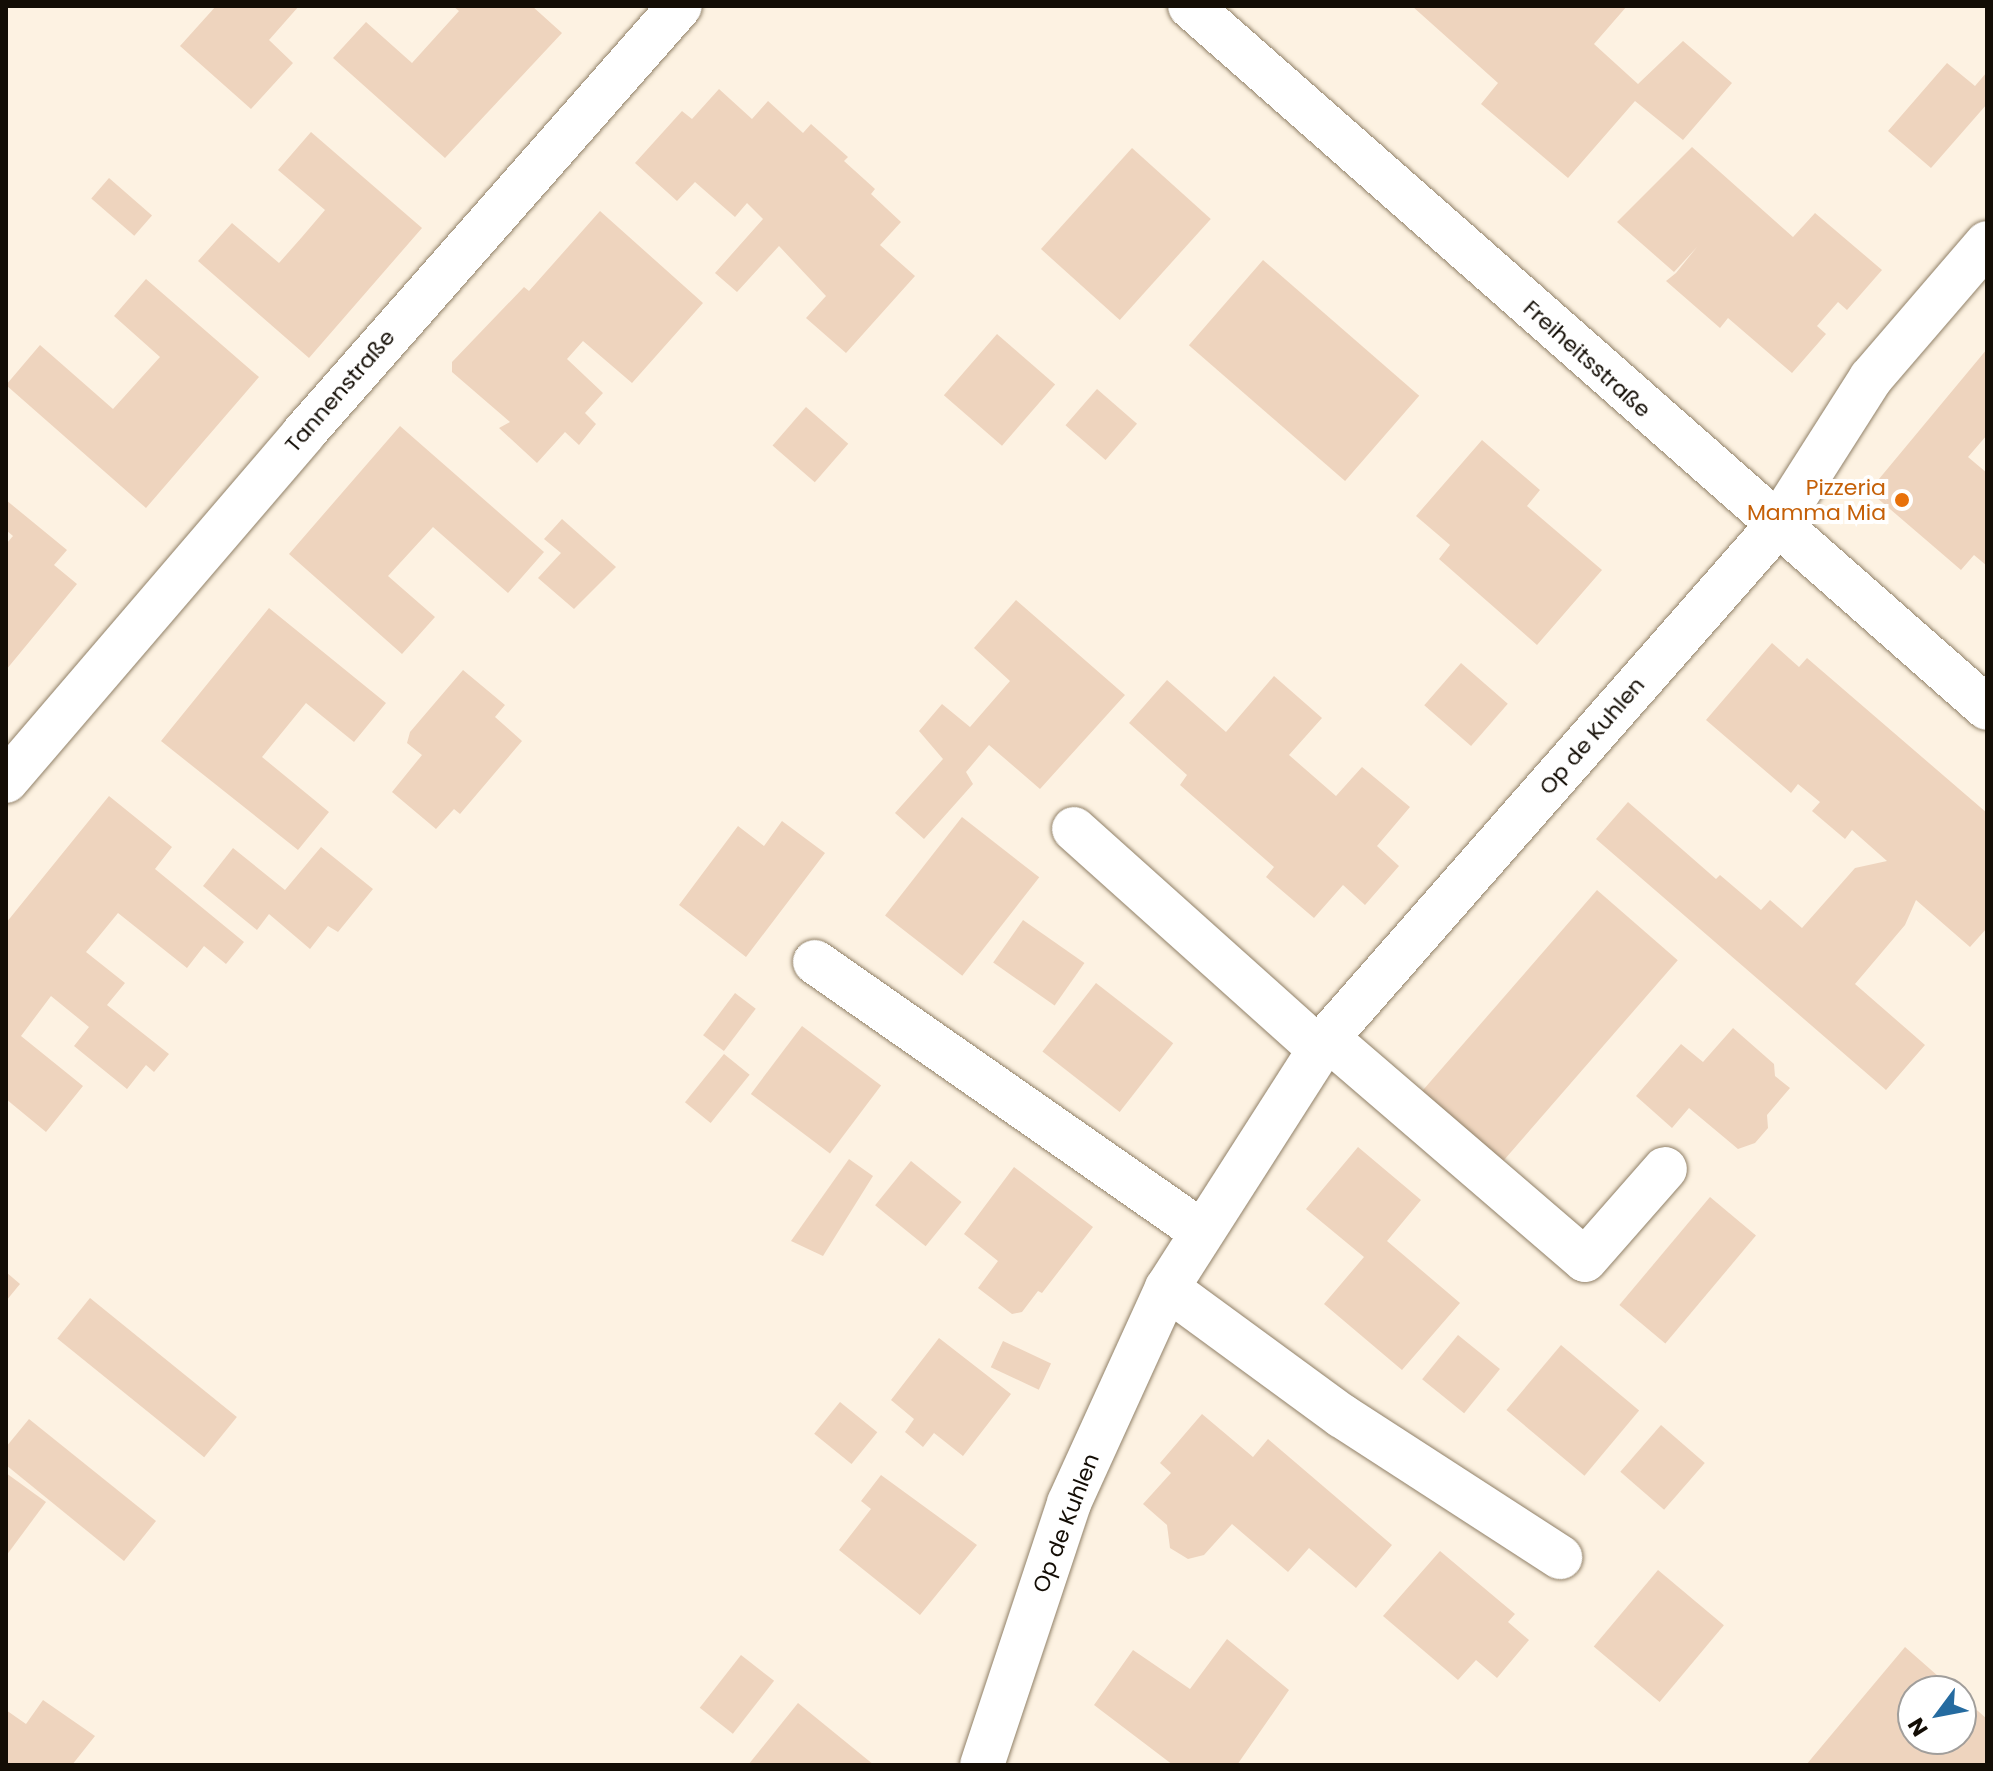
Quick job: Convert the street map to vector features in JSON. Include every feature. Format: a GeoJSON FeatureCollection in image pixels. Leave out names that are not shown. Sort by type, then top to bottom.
{"type":"FeatureCollection","features":[{"type":"Feature","properties":{"kind":"street","name":"Tannenstraße"},"geometry":{"type":"LineString","coordinates":[[6,781],[303,434],[680,6]]}},
{"type":"Feature","properties":{"kind":"street","name":"Freiheitsstraße"},"geometry":{"type":"LineString","coordinates":[[1190,6],[1776,527],[1987,708]]}},
{"type":"Feature","properties":{"kind":"street","name":"Op de Kuhlen"},"geometry":{"type":"LineString","coordinates":[[982,1765],[1069,1503],[1167,1288],[1323,1044],[1776,527],[1871,378],[1987,243]]}},
{"type":"Feature","properties":{"kind":"street"},"geometry":{"type":"LineString","coordinates":[[1074,829],[1323,1044],[1585,1260],[1665,1169]]}},
{"type":"Feature","properties":{"kind":"street"},"geometry":{"type":"LineString","coordinates":[[815,962],[1201,1231]]}},
{"type":"Feature","properties":{"kind":"street"},"geometry":{"type":"LineString","coordinates":[[1167,1288],[1342,1416],[1560,1557]]}},
{"type":"Feature","properties":{"kind":"building"},"geometry":{"type":"Polygon","coordinates":[[[216,6],[299,6],[269,40],[293,63],[251,109],[180,46],[216,6]]]}},
{"type":"Feature","properties":{"kind":"building"},"geometry":{"type":"Polygon","coordinates":[[[453,6],[532,6],[562,33],[445,158],[333,58],[366,22],[412,63],[459,11],[453,6]]]}},
{"type":"Feature","properties":{"kind":"building"},"geometry":{"type":"Polygon","coordinates":[[[1412,6],[1627,6],[1594,44],[1638,84],[1683,41],[1732,83],[1683,140],[1635,101],[1568,178],[1481,104],[1498,83],[1412,6]]]}},
{"type":"Feature","properties":{"kind":"building"},"geometry":{"type":"Polygon","coordinates":[[[1947,63],[1975,86],[1987,72],[1987,104],[1931,168],[1888,131],[1947,63]]]}},
{"type":"Feature","properties":{"kind":"building"},"geometry":{"type":"Polygon","coordinates":[[[719,89],[752,119],[768,101],[803,133],[811,124],[848,157],[844,161],[875,189],[871,194],[901,222],[880,245],[915,276],[846,353],[806,318],[826,296],[779,246],[737,292],[715,273],[763,219],[747,203],[735,217],[695,182],[677,201],[635,163],[682,111],[692,119],[719,89]]]}},
{"type":"Feature","properties":{"kind":"building"},"geometry":{"type":"Polygon","coordinates":[[[311,132],[422,228],[309,358],[198,261],[232,223],[279,263],[302,237],[325,210],[278,170],[311,132]]]}},
{"type":"Feature","properties":{"kind":"building"},"geometry":{"type":"Polygon","coordinates":[[[1692,147],[1793,237],[1815,213],[1882,270],[1847,310],[1838,302],[1817,326],[1826,334],[1792,373],[1728,318],[1720,328],[1666,281],[1697,247],[1674,272],[1617,222],[1692,147]]]}},
{"type":"Feature","properties":{"kind":"building"},"geometry":{"type":"Polygon","coordinates":[[[1132,148],[1211,219],[1120,320],[1041,249],[1132,148]]]}},
{"type":"Feature","properties":{"kind":"building"},"geometry":{"type":"Polygon","coordinates":[[[109,178],[152,215],[134,236],[91,198],[109,178]]]}},
{"type":"Feature","properties":{"kind":"building"},"geometry":{"type":"Polygon","coordinates":[[[600,211],[703,303],[632,383],[583,341],[567,359],[603,393],[585,413],[596,424],[579,445],[565,432],[537,463],[499,428],[510,422],[452,372],[452,362],[524,287],[529,291],[600,211]]]}},
{"type":"Feature","properties":{"kind":"building"},"geometry":{"type":"Polygon","coordinates":[[[1263,260],[1419,396],[1345,481],[1189,345],[1263,260]]]}},
{"type":"Feature","properties":{"kind":"building"},"geometry":{"type":"Polygon","coordinates":[[[146,279],[259,377],[146,508],[6,385],[40,345],[113,409],[160,357],[114,316],[146,279]]]}},
{"type":"Feature","properties":{"kind":"building"},"geometry":{"type":"Polygon","coordinates":[[[997,334],[1055,385],[1002,446],[944,395],[997,334]]]}},
{"type":"Feature","properties":{"kind":"building"},"geometry":{"type":"Polygon","coordinates":[[[1987,349],[1987,435],[1968,457],[1987,473],[1987,566],[1974,555],[1961,570],[1869,491],[1987,349]]]}},
{"type":"Feature","properties":{"kind":"building"},"geometry":{"type":"Polygon","coordinates":[[[1097,389],[1137,424],[1106,460],[1066,425],[1097,389]]]}},
{"type":"Feature","properties":{"kind":"building"},"geometry":{"type":"Polygon","coordinates":[[[806,407],[848,444],[815,482],[773,445],[806,407]]]}},
{"type":"Feature","properties":{"kind":"building"},"geometry":{"type":"Polygon","coordinates":[[[400,426],[544,552],[508,593],[433,527],[388,576],[435,617],[402,654],[289,554],[400,426]]]}},
{"type":"Feature","properties":{"kind":"building"},"geometry":{"type":"Polygon","coordinates":[[[1482,440],[1540,490],[1527,506],[1602,570],[1537,645],[1439,559],[1450,545],[1416,516],[1482,440]]]}},
{"type":"Feature","properties":{"kind":"building"},"geometry":{"type":"Polygon","coordinates":[[[6,500],[67,550],[54,565],[77,584],[6,670],[6,544],[13,536],[6,530],[6,500]]]}},
{"type":"Feature","properties":{"kind":"building"},"geometry":{"type":"Polygon","coordinates":[[[562,519],[616,567],[574,609],[538,578],[561,553],[544,539],[562,519]]]}},
{"type":"Feature","properties":{"kind":"building"},"geometry":{"type":"Polygon","coordinates":[[[1016,600],[1125,695],[1040,789],[989,745],[966,772],[973,784],[924,839],[895,813],[943,759],[919,731],[942,704],[970,727],[1010,681],[974,648],[1016,600]]]}},
{"type":"Feature","properties":{"kind":"building"},"geometry":{"type":"Polygon","coordinates":[[[269,608],[386,703],[354,742],[306,703],[262,757],[329,812],[298,850],[161,741],[269,608]]]}},
{"type":"Feature","properties":{"kind":"building"},"geometry":{"type":"Polygon","coordinates":[[[1772,643],[1799,667],[1807,658],[1987,813],[1987,928],[1970,947],[1916,900],[1905,925],[1855,984],[1925,1045],[1886,1090],[1596,839],[1628,802],[1716,879],[1720,875],[1761,910],[1770,900],[1802,928],[1855,868],[1887,861],[1852,830],[1845,839],[1812,811],[1820,802],[1798,784],[1791,793],[1706,720],[1772,643]]]}},
{"type":"Feature","properties":{"kind":"building"},"geometry":{"type":"Polygon","coordinates":[[[1461,663],[1508,704],[1471,746],[1424,705],[1461,663]]]}},
{"type":"Feature","properties":{"kind":"building"},"geometry":{"type":"Polygon","coordinates":[[[463,670],[505,705],[495,717],[522,741],[460,814],[454,809],[436,829],[392,792],[422,755],[407,743],[410,732],[463,670]]]}},
{"type":"Feature","properties":{"kind":"building"},"geometry":{"type":"Polygon","coordinates":[[[1274,676],[1322,718],[1289,755],[1336,796],[1362,767],[1410,807],[1377,846],[1399,866],[1365,905],[1343,885],[1314,918],[1266,877],[1274,867],[1180,785],[1187,775],[1129,723],[1167,680],[1226,732],[1274,676]]]}},
{"type":"Feature","properties":{"kind":"building"},"geometry":{"type":"Polygon","coordinates":[[[109,796],[172,847],[155,869],[244,942],[226,964],[204,946],[187,968],[118,913],[86,952],[125,983],[107,1005],[169,1054],[154,1072],[146,1065],[127,1089],[74,1046],[89,1027],[51,996],[21,1036],[83,1086],[46,1132],[6,1099],[6,923],[109,796]]]}},
{"type":"Feature","properties":{"kind":"building"},"geometry":{"type":"Polygon","coordinates":[[[962,817],[1039,877],[962,976],[885,916],[962,817]]]}},
{"type":"Feature","properties":{"kind":"building"},"geometry":{"type":"Polygon","coordinates":[[[782,821],[825,853],[746,957],[679,905],[738,826],[764,846],[782,821]]]}},
{"type":"Feature","properties":{"kind":"building"},"geometry":{"type":"Polygon","coordinates":[[[321,847],[373,889],[338,932],[328,926],[310,949],[269,914],[257,930],[203,886],[233,848],[285,890],[321,847]]]}},
{"type":"Feature","properties":{"kind":"building"},"geometry":{"type":"Polygon","coordinates":[[[1597,890],[1678,960],[1493,1172],[1413,1102],[1597,890]]]}},
{"type":"Feature","properties":{"kind":"building"},"geometry":{"type":"Polygon","coordinates":[[[1023,920],[1084,963],[1055,1006],[993,963],[1023,920]]]}},
{"type":"Feature","properties":{"kind":"building"},"geometry":{"type":"Polygon","coordinates":[[[1096,983],[1173,1043],[1120,1112],[1042,1052],[1096,983]]]}},
{"type":"Feature","properties":{"kind":"building"},"geometry":{"type":"Polygon","coordinates":[[[735,993],[756,1009],[724,1051],[703,1035],[735,993]]]}},
{"type":"Feature","properties":{"kind":"building"},"geometry":{"type":"Polygon","coordinates":[[[802,1026],[881,1086],[830,1153],[751,1094],[802,1026]]]}},
{"type":"Feature","properties":{"kind":"building"},"geometry":{"type":"Polygon","coordinates":[[[1733,1028],[1774,1064],[1775,1076],[1790,1088],[1767,1115],[1768,1128],[1755,1143],[1738,1149],[1689,1108],[1672,1128],[1636,1096],[1681,1044],[1703,1062],[1733,1028]]]}},
{"type":"Feature","properties":{"kind":"building"},"geometry":{"type":"Polygon","coordinates":[[[724,1054],[750,1075],[711,1123],[685,1102],[724,1054]]]}},
{"type":"Feature","properties":{"kind":"building"},"geometry":{"type":"Polygon","coordinates":[[[1358,1147],[1421,1200],[1387,1241],[1460,1303],[1402,1370],[1324,1304],[1364,1257],[1306,1209],[1358,1147]]]}},
{"type":"Feature","properties":{"kind":"building"},"geometry":{"type":"Polygon","coordinates":[[[849,1159],[873,1176],[823,1256],[791,1241],[849,1159]]]}},
{"type":"Feature","properties":{"kind":"building"},"geometry":{"type":"Polygon","coordinates":[[[911,1161],[962,1202],[926,1246],[875,1205],[911,1161]]]}},
{"type":"Feature","properties":{"kind":"building"},"geometry":{"type":"Polygon","coordinates":[[[1014,1167],[1093,1227],[1042,1293],[1038,1291],[1022,1312],[1012,1314],[978,1288],[998,1261],[964,1234],[1014,1167]]]}},
{"type":"Feature","properties":{"kind":"building"},"geometry":{"type":"Polygon","coordinates":[[[1710,1197],[1756,1236],[1665,1344],[1619,1305],[1710,1197]]]}},
{"type":"Feature","properties":{"kind":"building"},"geometry":{"type":"Polygon","coordinates":[[[6,1272],[20,1284],[6,1301],[6,1272]]]}},
{"type":"Feature","properties":{"kind":"building"},"geometry":{"type":"Polygon","coordinates":[[[90,1298],[237,1417],[204,1457],[57,1338],[90,1298]]]}},
{"type":"Feature","properties":{"kind":"building"},"geometry":{"type":"Polygon","coordinates":[[[1458,1335],[1500,1369],[1464,1413],[1422,1379],[1458,1335]]]}},
{"type":"Feature","properties":{"kind":"building"},"geometry":{"type":"Polygon","coordinates":[[[939,1338],[1011,1394],[963,1456],[934,1433],[923,1447],[905,1432],[914,1419],[891,1400],[939,1338]]]}},
{"type":"Feature","properties":{"kind":"building"},"geometry":{"type":"Polygon","coordinates":[[[1003,1341],[1051,1363],[1039,1390],[991,1367],[1003,1341]]]}},
{"type":"Feature","properties":{"kind":"building"},"geometry":{"type":"Polygon","coordinates":[[[1561,1345],[1639,1411],[1584,1476],[1506,1410],[1561,1345]]]}},
{"type":"Feature","properties":{"kind":"building"},"geometry":{"type":"Polygon","coordinates":[[[840,1402],[877,1432],[852,1464],[814,1434],[840,1402]]]}},
{"type":"Feature","properties":{"kind":"building"},"geometry":{"type":"Polygon","coordinates":[[[1202,1414],[1253,1457],[1268,1439],[1392,1545],[1356,1588],[1309,1548],[1288,1572],[1232,1524],[1204,1555],[1188,1559],[1170,1548],[1167,1525],[1143,1504],[1171,1473],[1160,1463],[1202,1414]]]}},
{"type":"Feature","properties":{"kind":"building"},"geometry":{"type":"Polygon","coordinates":[[[29,1419],[156,1521],[124,1561],[6,1465],[6,1447],[29,1419]]]}},
{"type":"Feature","properties":{"kind":"building"},"geometry":{"type":"Polygon","coordinates":[[[1661,1425],[1705,1463],[1664,1510],[1620,1472],[1661,1425]]]}},
{"type":"Feature","properties":{"kind":"building"},"geometry":{"type":"Polygon","coordinates":[[[6,1473],[46,1502],[6,1556],[6,1473]]]}},
{"type":"Feature","properties":{"kind":"building"},"geometry":{"type":"Polygon","coordinates":[[[881,1475],[977,1545],[920,1615],[839,1550],[871,1509],[861,1501],[881,1475]]]}},
{"type":"Feature","properties":{"kind":"building"},"geometry":{"type":"Polygon","coordinates":[[[1440,1551],[1515,1614],[1508,1622],[1529,1640],[1497,1678],[1476,1660],[1458,1680],[1383,1616],[1440,1551]]]}},
{"type":"Feature","properties":{"kind":"building"},"geometry":{"type":"Polygon","coordinates":[[[1658,1570],[1724,1625],[1660,1702],[1594,1647],[1658,1570]]]}},
{"type":"Feature","properties":{"kind":"building"},"geometry":{"type":"Polygon","coordinates":[[[1227,1639],[1289,1690],[1237,1765],[1173,1765],[1094,1705],[1133,1650],[1190,1689],[1227,1639]]]}},
{"type":"Feature","properties":{"kind":"building"},"geometry":{"type":"Polygon","coordinates":[[[1905,1647],[1937,1675],[1897,1675],[1897,1755],[1977,1755],[1977,1710],[1987,1719],[1987,1765],[1806,1765],[1905,1647]]]}},
{"type":"Feature","properties":{"kind":"building"},"geometry":{"type":"Polygon","coordinates":[[[741,1655],[774,1681],[733,1734],[700,1708],[741,1655]]]}},
{"type":"Feature","properties":{"kind":"building"},"geometry":{"type":"Polygon","coordinates":[[[43,1700],[95,1736],[72,1765],[6,1765],[6,1710],[26,1724],[43,1700]]]}},
{"type":"Feature","properties":{"kind":"building"},"geometry":{"type":"Polygon","coordinates":[[[798,1703],[874,1765],[748,1765],[798,1703]]]}},
{"type":"Feature","properties":{"kind":"place","name":"Pizzeria Mamma Mia"},"geometry":{"type":"Point","coordinates":[1902,500]}}]}
